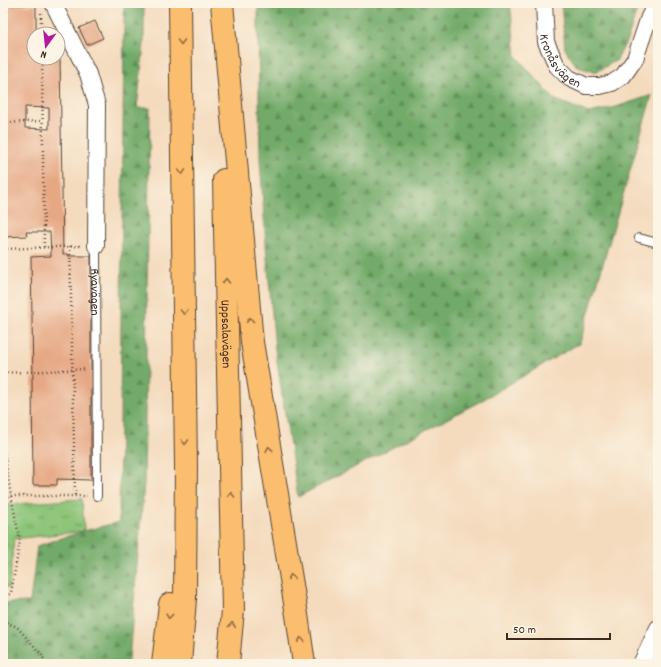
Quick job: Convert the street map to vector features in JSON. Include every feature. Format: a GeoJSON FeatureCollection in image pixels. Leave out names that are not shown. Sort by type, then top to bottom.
{"type":"FeatureCollection","features":[{"type":"Feature","properties":{"kind":"highway"},"geometry":{"type":"LineString","coordinates":[[180,3],[186,466],[184,599],[180,664]]}},
{"type":"Feature","properties":{"kind":"highway"},"geometry":{"type":"LineString","coordinates":[[221,3],[252,342],[304,664]]}},
{"type":"Feature","properties":{"kind":"highway","name":"Uppsalavägen"},"geometry":{"type":"LineString","coordinates":[[221,3],[234,610],[228,664]]}},
{"type":"Feature","properties":{"kind":"highway"},"geometry":{"type":"LineString","coordinates":[[163,664],[169,618],[178,504],[186,466]]}},
{"type":"Feature","properties":{"kind":"street","name":"Kronåsvägen"},"geometry":{"type":"LineString","coordinates":[[544,3],[546,42],[557,66],[569,78],[586,86],[600,86],[612,83],[623,76],[635,59],[649,17],[657,3]]}},
{"type":"Feature","properties":{"kind":"street","name":"Ryavägen"},"geometry":{"type":"LineString","coordinates":[[47,7],[88,74],[97,105],[96,246]]}},
{"type":"Feature","properties":{"kind":"street"},"geometry":{"type":"LineString","coordinates":[[641,664],[658,628]]}},
{"type":"Feature","properties":{"kind":"lane"},"geometry":{"type":"LineString","coordinates":[[639,238],[658,243]]}},
{"type":"Feature","properties":{"kind":"lane","name":"Ryavägen"},"geometry":{"type":"LineString","coordinates":[[96,246],[97,496]]}},
{"type":"Feature","properties":{"kind":"path"},"geometry":{"type":"LineString","coordinates":[[43,26],[47,7]]}},
{"type":"Feature","properties":{"kind":"path"},"geometry":{"type":"LineString","coordinates":[[42,66],[44,247]]}},
{"type":"Feature","properties":{"kind":"path"},"geometry":{"type":"LineString","coordinates":[[3,123],[42,121]]}},
{"type":"Feature","properties":{"kind":"path"},"geometry":{"type":"LineString","coordinates":[[70,246],[75,496]]}},
{"type":"Feature","properties":{"kind":"path"},"geometry":{"type":"LineString","coordinates":[[3,249],[96,246]]}},
{"type":"Feature","properties":{"kind":"path"},"geometry":{"type":"LineString","coordinates":[[3,373],[97,369]]}},
{"type":"Feature","properties":{"kind":"path"},"geometry":{"type":"LineString","coordinates":[[3,445],[20,541],[11,593],[3,602]]}},
{"type":"Feature","properties":{"kind":"path"},"geometry":{"type":"LineString","coordinates":[[3,498],[11,496],[97,496]]}},
{"type":"Feature","properties":{"kind":"path"},"geometry":{"type":"LineString","coordinates":[[3,621],[17,627],[43,656],[45,664]]}},
{"type":"Feature","properties":{"kind":"green space"},"geometry":{"type":"Polygon","coordinates":[[[124,3],[144,3],[144,44],[137,108],[150,108],[144,483],[129,659],[127,664],[3,664],[3,603],[30,602],[37,546],[119,522],[124,3]]]}},
{"type":"Feature","properties":{"kind":"green space"},"geometry":{"type":"Polygon","coordinates":[[[258,3],[510,3],[516,56],[554,99],[589,113],[616,107],[652,95],[580,343],[479,402],[298,497],[275,349],[267,258],[260,160],[258,3]]]}},
{"type":"Feature","properties":{"kind":"green space"},"geometry":{"type":"Polygon","coordinates":[[[561,3],[639,3],[628,38],[617,60],[596,72],[577,67],[565,49],[561,3]]]}},
{"type":"Feature","properties":{"kind":"green space"},"geometry":{"type":"Polygon","coordinates":[[[3,257],[5,257],[7,349],[3,349],[3,257]]]}},
{"type":"Feature","properties":{"kind":"green space"},"geometry":{"type":"Polygon","coordinates":[[[82,499],[84,531],[14,539],[9,588],[3,587],[3,505],[82,499]]]}},
{"type":"Feature","properties":{"kind":"building"},"geometry":{"type":"Polygon","coordinates":[[[3,5],[36,5],[36,26],[26,26],[26,66],[60,66],[63,254],[68,254],[68,256],[91,256],[91,480],[57,479],[57,485],[33,485],[31,257],[51,256],[50,232],[26,232],[27,236],[4,237],[3,5]],[[25,107],[25,128],[49,129],[49,108],[25,107]]]}},
{"type":"Feature","properties":{"kind":"building"},"geometry":{"type":"Polygon","coordinates":[[[95,21],[103,38],[87,45],[79,28],[95,21]]]}}]}
